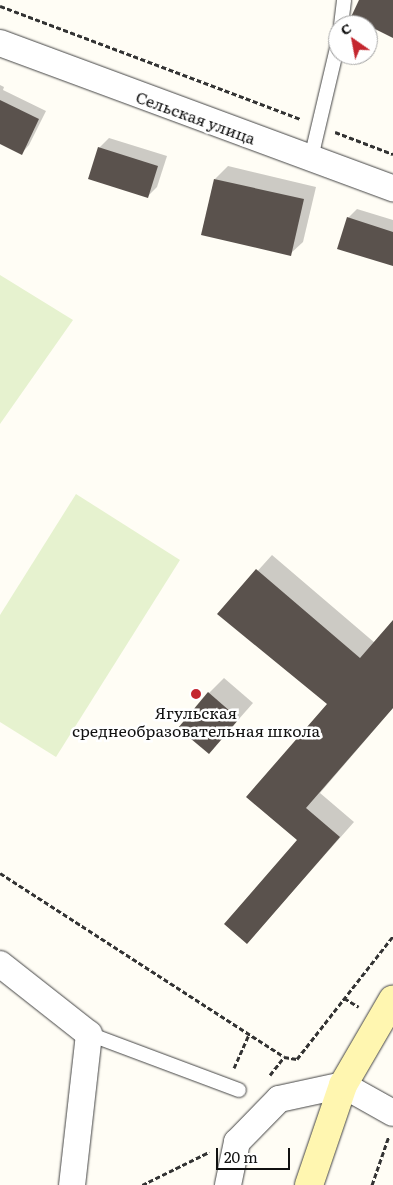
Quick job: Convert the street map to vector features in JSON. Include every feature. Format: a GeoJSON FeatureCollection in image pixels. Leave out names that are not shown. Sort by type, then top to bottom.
{"type":"FeatureCollection","features":[{"type":"Feature","properties":{"kind":"street","name":"Сельская улица"},"geometry":{"type":"LineString","coordinates":[[0,43],[393,188]]}},
{"type":"Feature","properties":{"kind":"street"},"geometry":{"type":"LineString","coordinates":[[0,964],[89,1034],[72,1185]]}},
{"type":"Feature","properties":{"kind":"street"},"geometry":{"type":"LineString","coordinates":[[309,1185],[343,1085],[393,999]]}},
{"type":"Feature","properties":{"kind":"street"},"geometry":{"type":"LineString","coordinates":[[343,1085],[392,1123]]}},
{"type":"Feature","properties":{"kind":"street"},"geometry":{"type":"LineString","coordinates":[[228,1185],[237,1142],[279,1099],[343,1085]]}},
{"type":"Feature","properties":{"kind":"lane"},"geometry":{"type":"LineString","coordinates":[[342,15],[344,0]]}},
{"type":"Feature","properties":{"kind":"lane"},"geometry":{"type":"LineString","coordinates":[[311,158],[333,65]]}},
{"type":"Feature","properties":{"kind":"lane"},"geometry":{"type":"LineString","coordinates":[[89,1034],[239,1090]]}},
{"type":"Feature","properties":{"kind":"path"},"geometry":{"type":"LineString","coordinates":[[0,6],[393,154]]}},
{"type":"Feature","properties":{"kind":"path"},"geometry":{"type":"LineString","coordinates":[[0,873],[284,1057],[297,1059],[393,936]]}},
{"type":"Feature","properties":{"kind":"path"},"geometry":{"type":"LineString","coordinates":[[226,1085],[249,1034]]}},
{"type":"Feature","properties":{"kind":"path"},"geometry":{"type":"LineString","coordinates":[[268,1078],[284,1057]]}},
{"type":"Feature","properties":{"kind":"path"},"geometry":{"type":"LineString","coordinates":[[372,1185],[392,1123]]}},
{"type":"Feature","properties":{"kind":"path"},"geometry":{"type":"LineString","coordinates":[[142,1185],[219,1148]]}},
{"type":"Feature","properties":{"kind":"green space"},"geometry":{"type":"Polygon","coordinates":[[[0,275],[73,320],[0,424],[0,275]]]}},
{"type":"Feature","properties":{"kind":"green space"},"geometry":{"type":"Polygon","coordinates":[[[76,494],[180,560],[56,757],[0,722],[0,615],[76,494]]]}},
{"type":"Feature","properties":{"kind":"building"},"geometry":{"type":"Polygon","coordinates":[[[359,0],[393,0],[393,38],[378,30],[378,15],[352,15],[359,0]]]}},
{"type":"Feature","properties":{"kind":"building"},"geometry":{"type":"Polygon","coordinates":[[[0,100],[39,119],[22,155],[0,144],[0,100]]]}},
{"type":"Feature","properties":{"kind":"building"},"geometry":{"type":"Polygon","coordinates":[[[98,147],[158,166],[148,198],[88,179],[98,147]]]}},
{"type":"Feature","properties":{"kind":"building"},"geometry":{"type":"Polygon","coordinates":[[[214,179],[304,199],[291,256],[201,235],[214,179]]]}},
{"type":"Feature","properties":{"kind":"building"},"geometry":{"type":"Polygon","coordinates":[[[347,217],[393,232],[393,266],[337,249],[347,217]]]}},
{"type":"Feature","properties":{"kind":"building"},"geometry":{"type":"Polygon","coordinates":[[[256,569],[360,658],[393,620],[393,708],[306,808],[340,837],[247,944],[224,924],[297,840],[246,797],[327,704],[217,614],[256,569]]]}},
{"type":"Feature","properties":{"kind":"building"},"geometry":{"type":"Polygon","coordinates":[[[208,692],[239,719],[209,754],[178,728],[208,692]]]}},
{"type":"Feature","properties":{"kind":"place","name":"Ягульская среднеобразовательная школа"},"geometry":{"type":"Point","coordinates":[196,694]}}]}
